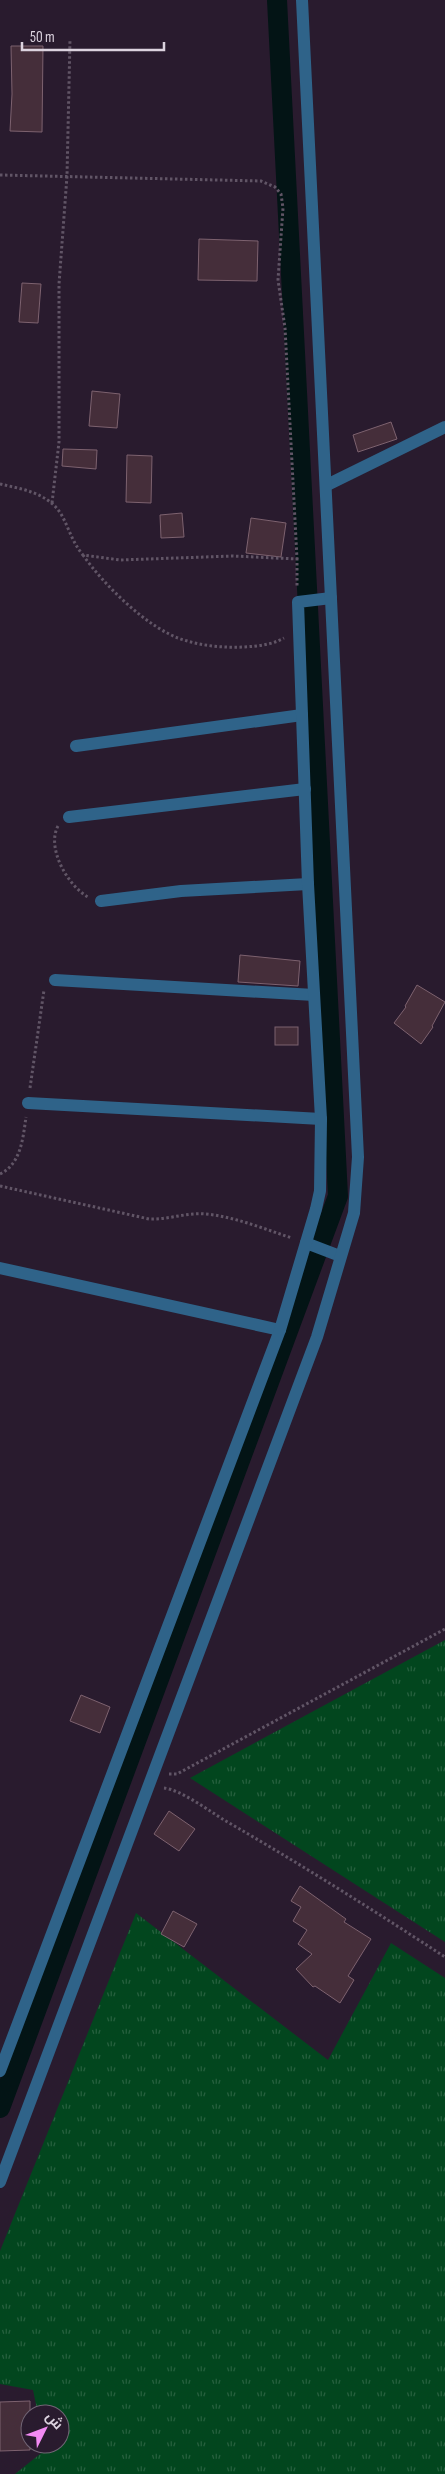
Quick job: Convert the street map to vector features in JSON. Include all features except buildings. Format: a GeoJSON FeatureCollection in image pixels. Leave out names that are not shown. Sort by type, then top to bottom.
{"type":"FeatureCollection","features":[{"type":"Feature","properties":{"kind":"street"},"geometry":{"type":"LineString","coordinates":[[0,2182],[85,1959],[149,1780],[317,1337],[337,1255],[354,1213],[358,1157],[326,599],[327,485],[302,0]]}},
{"type":"Feature","properties":{"kind":"street"},"geometry":{"type":"LineString","coordinates":[[327,485],[445,427]]}},
{"type":"Feature","properties":{"kind":"street"},"geometry":{"type":"LineString","coordinates":[[0,2071],[280,1330],[309,1245],[320,1191],[321,1119],[308,884],[299,630],[301,602],[326,599]]}},
{"type":"Feature","properties":{"kind":"street"},"geometry":{"type":"LineString","coordinates":[[76,746],[302,715]]}},
{"type":"Feature","properties":{"kind":"street"},"geometry":{"type":"LineString","coordinates":[[69,817],[306,789]]}},
{"type":"Feature","properties":{"kind":"street"},"geometry":{"type":"LineString","coordinates":[[101,901],[181,891],[308,884]]}},
{"type":"Feature","properties":{"kind":"street"},"geometry":{"type":"LineString","coordinates":[[55,980],[314,995]]}},
{"type":"Feature","properties":{"kind":"street"},"geometry":{"type":"LineString","coordinates":[[28,1103],[321,1119]]}},
{"type":"Feature","properties":{"kind":"street"},"geometry":{"type":"LineString","coordinates":[[309,1245],[337,1255]]}},
{"type":"Feature","properties":{"kind":"street"},"geometry":{"type":"LineString","coordinates":[[0,1268],[280,1330]]}},
{"type":"Feature","properties":{"kind":"path"},"geometry":{"type":"LineString","coordinates":[[52,503],[59,442],[59,284],[67,176],[70,39]]}},
{"type":"Feature","properties":{"kind":"path"},"geometry":{"type":"LineString","coordinates":[[0,175],[261,181],[276,187],[281,194],[283,208],[278,280],[285,328],[301,602]]}},
{"type":"Feature","properties":{"kind":"path"},"geometry":{"type":"LineString","coordinates":[[0,484],[36,493],[52,503],[62,515],[75,545],[96,574],[152,623],[183,640],[233,648],[272,645],[299,630]]}},
{"type":"Feature","properties":{"kind":"path"},"geometry":{"type":"LineString","coordinates":[[83,555],[120,560],[233,556],[297,559]]}},
{"type":"Feature","properties":{"kind":"path"},"geometry":{"type":"LineString","coordinates":[[69,817],[60,820],[54,832],[57,854],[68,880],[77,890],[101,901]]}},
{"type":"Feature","properties":{"kind":"path"},"geometry":{"type":"LineString","coordinates":[[0,1174],[9,1170],[22,1145],[43,994],[47,984],[55,980]]}},
{"type":"Feature","properties":{"kind":"path"},"geometry":{"type":"LineString","coordinates":[[0,1186],[149,1219],[164,1220],[204,1214],[234,1219],[309,1245]]}},
{"type":"Feature","properties":{"kind":"path"},"geometry":{"type":"LineString","coordinates":[[149,1780],[177,1774],[445,1629]]}},
{"type":"Feature","properties":{"kind":"path"},"geometry":{"type":"LineString","coordinates":[[149,1780],[177,1792],[354,1898],[445,1957]]}},
{"type":"Feature","properties":{"kind":"green space"},"geometry":{"type":"Polygon","coordinates":[[[445,1640],[445,1942],[190,1778],[445,1640]]]}},
{"type":"Feature","properties":{"kind":"green space"},"geometry":{"type":"Polygon","coordinates":[[[136,1913],[328,2060],[391,1943],[445,1978],[445,2474],[15,2474],[40,2454],[70,2454],[70,2404],[36,2404],[33,2390],[0,2384],[0,2251],[136,1913]]]}},
{"type":"Feature","properties":{"kind":"waterway"},"geometry":{"type":"LineString","coordinates":[[0,2108],[338,1196],[277,0]]}}]}
